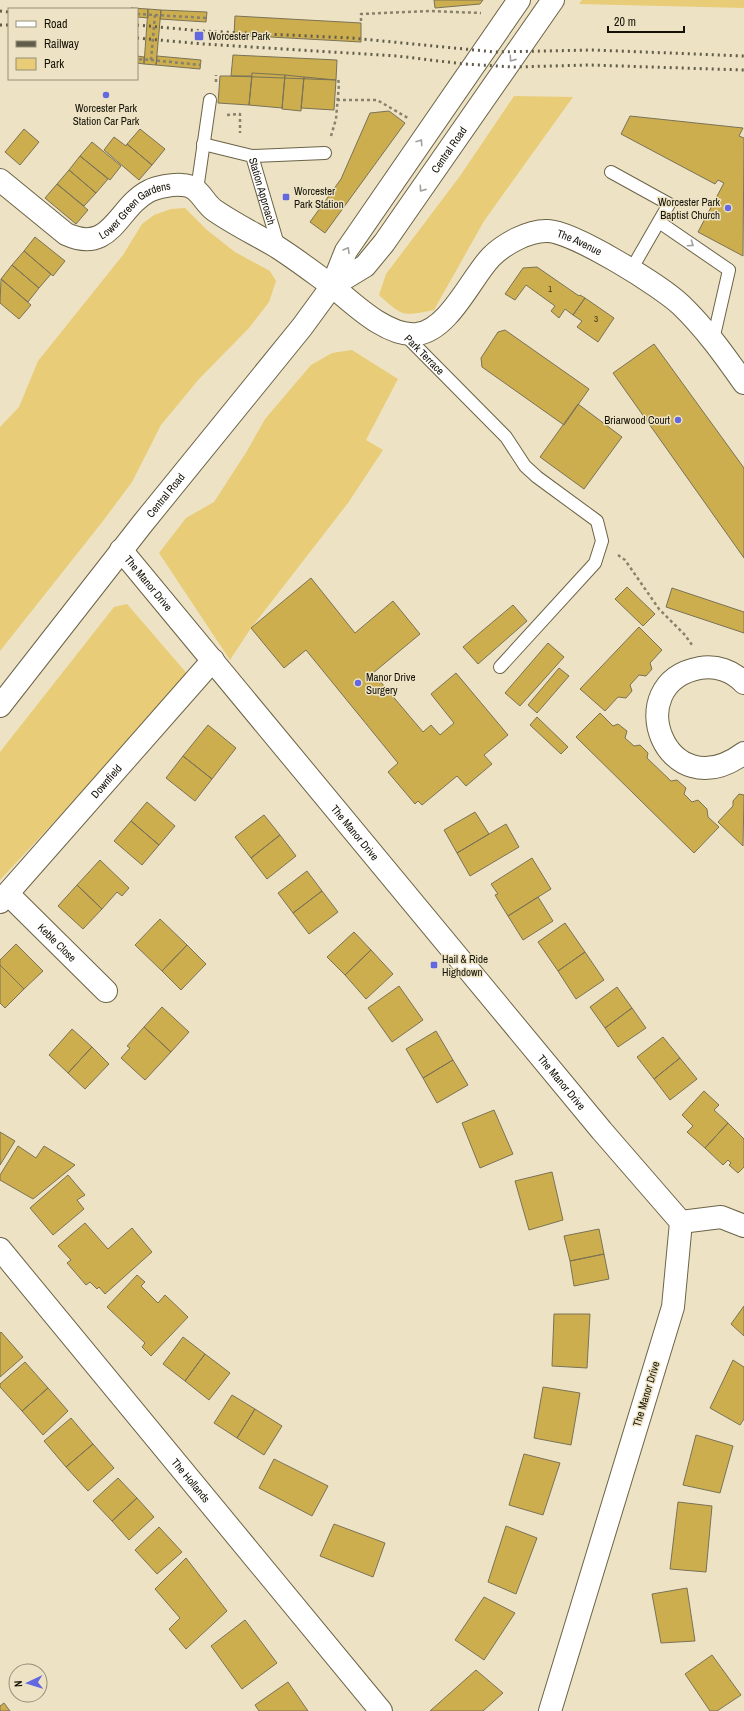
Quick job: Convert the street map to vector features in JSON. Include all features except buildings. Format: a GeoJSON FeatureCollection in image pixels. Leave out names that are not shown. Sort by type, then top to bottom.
{"type":"FeatureCollection","features":[{"type":"Feature","properties":{"kind":"street","name":"Central Road"},"geometry":{"type":"LineString","coordinates":[[0,706],[122,550],[302,327],[332,286],[346,251],[519,0]]}},
{"type":"Feature","properties":{"kind":"street","name":"Central Road"},"geometry":{"type":"LineString","coordinates":[[332,286],[365,266],[384,243],[553,0]]}},
{"type":"Feature","properties":{"kind":"street","name":"Lower Green Gardens"},"geometry":{"type":"LineString","coordinates":[[0,180],[66,234],[79,240],[97,239],[111,228],[142,196],[150,191],[183,185],[196,190]]}},
{"type":"Feature","properties":{"kind":"street","name":"Park Terrace"},"geometry":{"type":"LineString","coordinates":[[196,190],[213,210],[279,249],[332,286],[370,317],[404,333]]}},
{"type":"Feature","properties":{"kind":"street","name":"The Avenue"},"geometry":{"type":"LineString","coordinates":[[404,333],[417,334],[429,330],[446,317],[491,257],[511,242],[533,234],[548,231],[568,236],[632,270],[681,305],[713,340],[744,383]]}},
{"type":"Feature","properties":{"kind":"street","name":"The Manor Drive"},"geometry":{"type":"LineString","coordinates":[[122,550],[597,1125],[682,1222],[673,1307],[550,1711]]}},
{"type":"Feature","properties":{"kind":"street","name":"Downfield"},"geometry":{"type":"LineString","coordinates":[[4,898],[213,660]]}},
{"type":"Feature","properties":{"kind":"street"},"geometry":{"type":"LineString","coordinates":[[744,683],[738,677],[724,669],[707,667],[690,670],[675,678],[664,691],[658,707],[657,724],[662,740],[671,753],[684,763],[699,768],[716,768],[731,762],[744,753]]}},
{"type":"Feature","properties":{"kind":"street","name":"Keble Close"},"geometry":{"type":"LineString","coordinates":[[4,898],[106,991]]}},
{"type":"Feature","properties":{"kind":"street"},"geometry":{"type":"LineString","coordinates":[[682,1222],[722,1217],[744,1226]]}},
{"type":"Feature","properties":{"kind":"street","name":"The Hollands"},"geometry":{"type":"LineString","coordinates":[[0,1250],[381,1711]]}},
{"type":"Feature","properties":{"kind":"lane"},"geometry":{"type":"LineString","coordinates":[[196,190],[210,100]]}},
{"type":"Feature","properties":{"kind":"lane","name":"Station Approach"},"geometry":{"type":"LineString","coordinates":[[203,144],[252,156],[279,249]]}},
{"type":"Feature","properties":{"kind":"lane"},"geometry":{"type":"LineString","coordinates":[[252,156],[325,153]]}},
{"type":"Feature","properties":{"kind":"lane"},"geometry":{"type":"LineString","coordinates":[[611,172],[669,204],[632,270]]}},
{"type":"Feature","properties":{"kind":"lane"},"geometry":{"type":"LineString","coordinates":[[659,222],[729,270],[713,340]]}},
{"type":"Feature","properties":{"kind":"lane","name":"Park Terrace"},"geometry":{"type":"LineString","coordinates":[[404,333],[506,436],[524,466],[597,521],[602,542]]}},
{"type":"Feature","properties":{"kind":"lane"},"geometry":{"type":"LineString","coordinates":[[500,667],[595,563],[602,542]]}},
{"type":"Feature","properties":{"kind":"path"},"geometry":{"type":"LineString","coordinates":[[361,21],[361,14],[429,11],[485,14]]}},
{"type":"Feature","properties":{"kind":"path"},"geometry":{"type":"LineString","coordinates":[[138,14],[206,18]]}},
{"type":"Feature","properties":{"kind":"path"},"geometry":{"type":"LineString","coordinates":[[150,60],[155,15]]}},
{"type":"Feature","properties":{"kind":"path"},"geometry":{"type":"LineString","coordinates":[[138,59],[200,65]]}},
{"type":"Feature","properties":{"kind":"path"},"geometry":{"type":"LineString","coordinates":[[325,153],[336,119],[338,80]]}},
{"type":"Feature","properties":{"kind":"path"},"geometry":{"type":"LineString","coordinates":[[337,100],[377,100],[412,120]]}},
{"type":"Feature","properties":{"kind":"path"},"geometry":{"type":"LineString","coordinates":[[602,542],[625,560],[659,609],[686,635],[707,667]]}},
{"type":"Feature","properties":{"kind":"green space"},"geometry":{"type":"Polygon","coordinates":[[[582,0],[744,0],[744,8],[579,4],[582,0]]]}},
{"type":"Feature","properties":{"kind":"green space"},"geometry":{"type":"Polygon","coordinates":[[[514,96],[573,97],[484,221],[434,310],[409,314],[399,311],[379,295],[386,274],[460,176],[514,96]]]}},
{"type":"Feature","properties":{"kind":"green space"},"geometry":{"type":"Polygon","coordinates":[[[185,208],[207,230],[235,252],[270,271],[276,281],[269,302],[249,328],[199,379],[161,425],[132,482],[0,651],[0,427],[19,407],[38,361],[123,255],[142,224],[154,215],[171,209],[185,208]]]}},
{"type":"Feature","properties":{"kind":"green space"},"geometry":{"type":"Polygon","coordinates":[[[352,350],[398,379],[366,440],[383,450],[348,503],[251,628],[230,660],[159,553],[186,518],[214,502],[247,451],[265,419],[311,365],[332,353],[352,350]]]}},
{"type":"Feature","properties":{"kind":"green space"},"geometry":{"type":"Polygon","coordinates":[[[127,604],[190,677],[0,880],[0,752],[114,607],[127,604]]]}},
{"type":"Feature","properties":{"kind":"railway"},"geometry":{"type":"LineString","coordinates":[[0,11],[8,12]]}},
{"type":"Feature","properties":{"kind":"railway"},"geometry":{"type":"LineString","coordinates":[[0,25],[8,25]]}},
{"type":"Feature","properties":{"kind":"railway"},"geometry":{"type":"LineString","coordinates":[[138,25],[202,31],[352,38],[495,52],[594,50],[744,56]]}},
{"type":"Feature","properties":{"kind":"railway"},"geometry":{"type":"LineString","coordinates":[[138,38],[203,44],[397,56],[464,64],[514,67],[589,65],[744,70]]}},
{"type":"Feature","properties":{"kind":"place","name":"Worcester Park"},"geometry":{"type":"Point","coordinates":[199,36]}},
{"type":"Feature","properties":{"kind":"place","name":"Worcester Park Station Car Park"},"geometry":{"type":"Point","coordinates":[106,95]}},
{"type":"Feature","properties":{"kind":"place","name":"Worcester Park Station"},"geometry":{"type":"Point","coordinates":[286,197]}},
{"type":"Feature","properties":{"kind":"place","name":"Worcester Park Baptist Church"},"geometry":{"type":"Point","coordinates":[728,208]}},
{"type":"Feature","properties":{"kind":"place","name":"Briarwood Court"},"geometry":{"type":"Point","coordinates":[678,420]}},
{"type":"Feature","properties":{"kind":"place","name":"Manor Drive Surgery"},"geometry":{"type":"Point","coordinates":[358,683]}},
{"type":"Feature","properties":{"kind":"place","name":"Hail & Ride Highdown"},"geometry":{"type":"Point","coordinates":[434,965]}}]}
